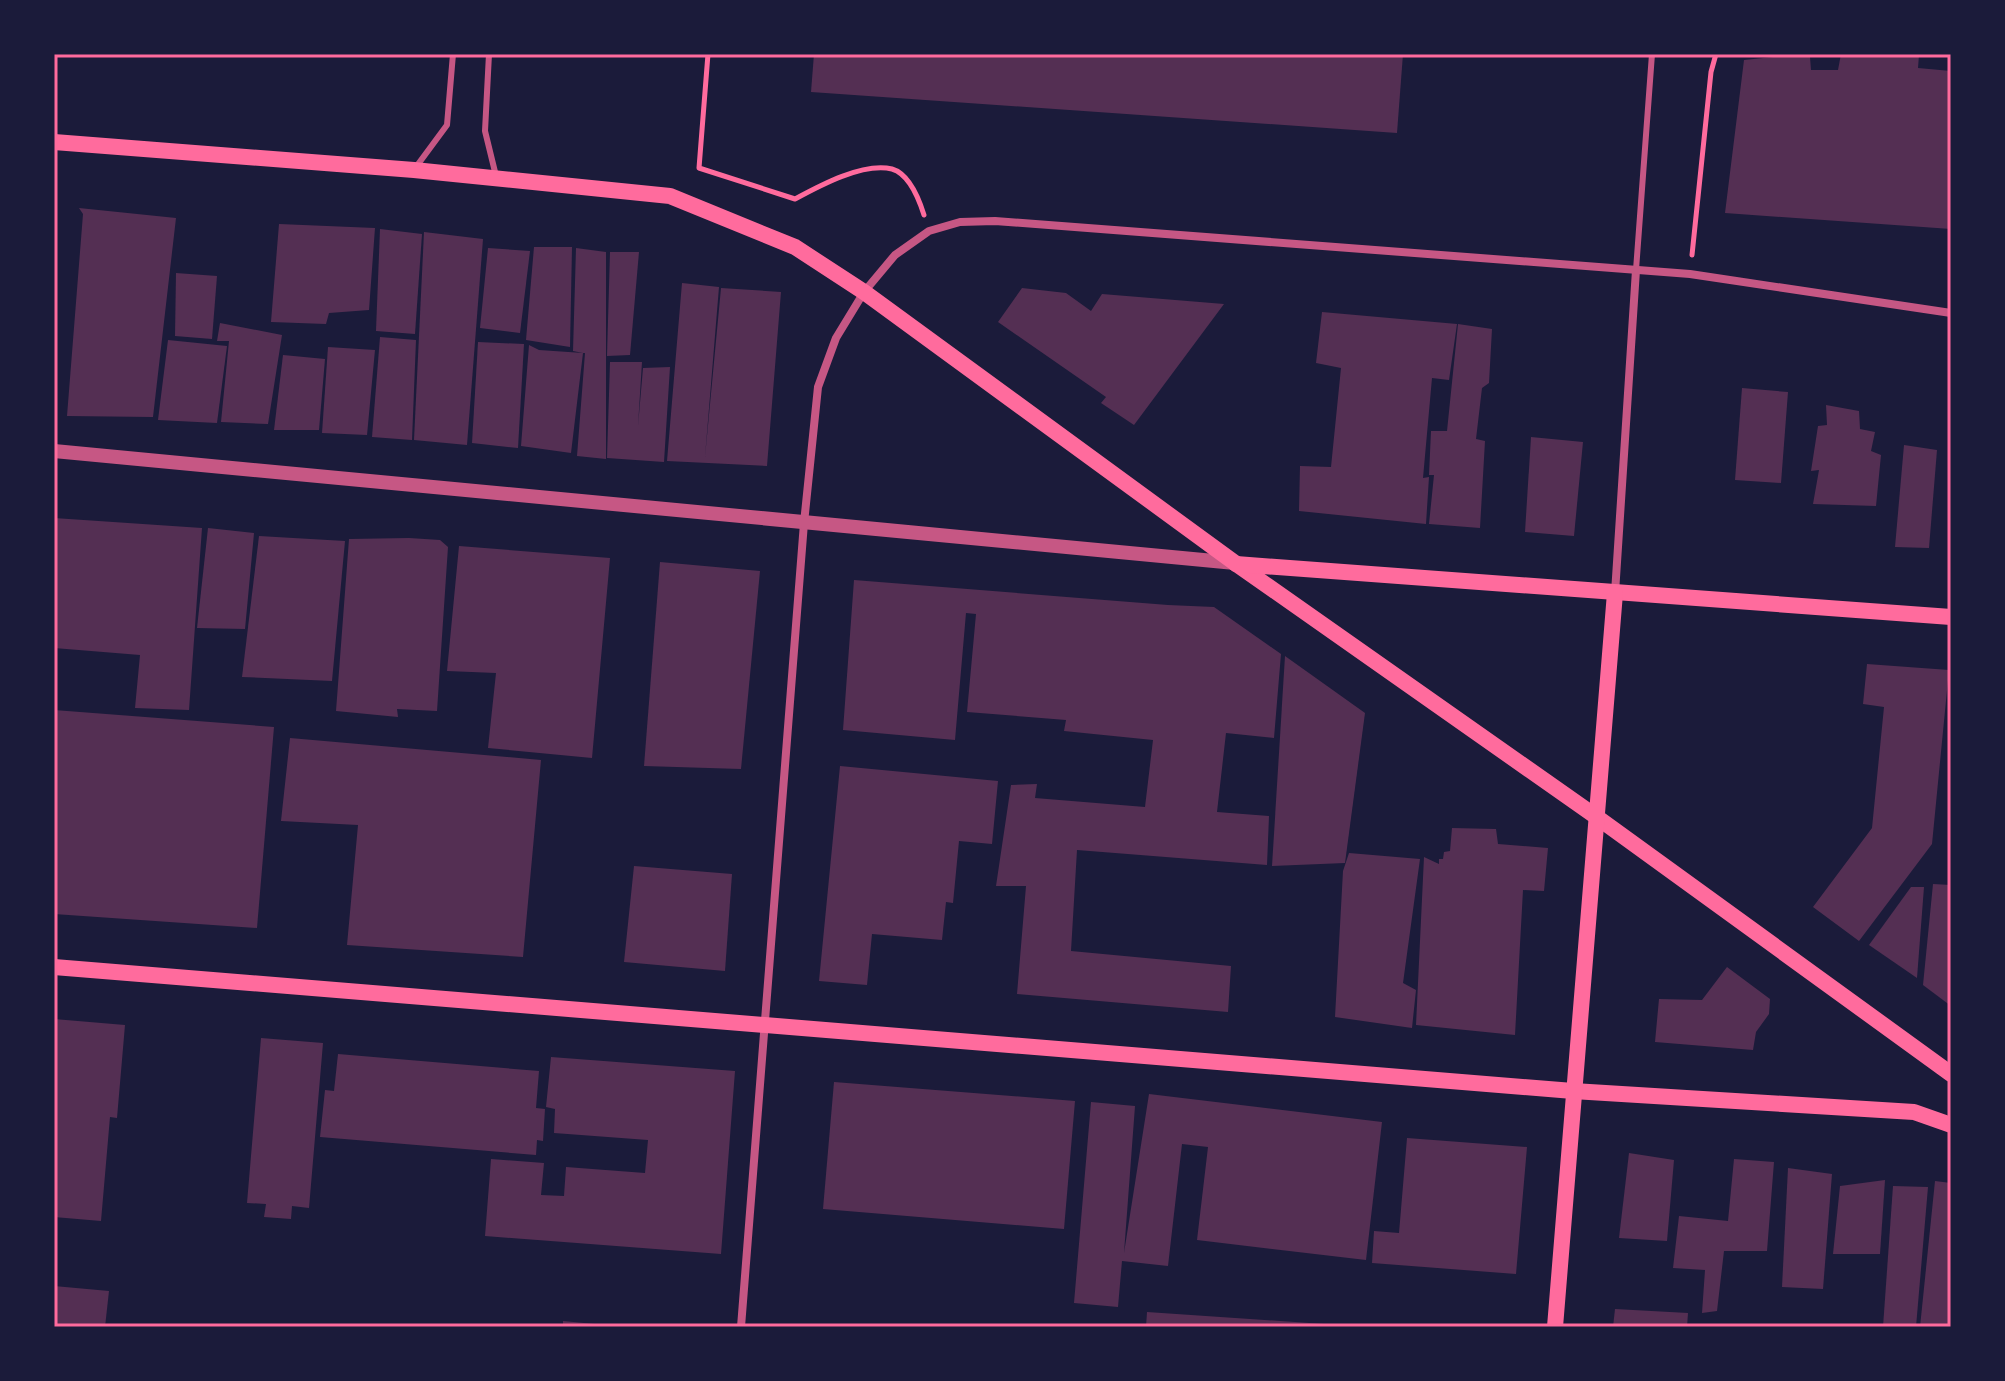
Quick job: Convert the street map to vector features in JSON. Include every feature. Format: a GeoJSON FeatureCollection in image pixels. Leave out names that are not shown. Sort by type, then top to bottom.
{"type":"FeatureCollection","features":[{"type":"Feature","properties":{"kind":"main road"},"geometry":{"type":"LineString","coordinates":[[54,142],[414,170],[670,196],[795,247],[864,292],[1235,563],[1598,818],[1951,1074]]}},
{"type":"Feature","properties":{"kind":"main road"},"geometry":{"type":"LineString","coordinates":[[1235,563],[1951,617]]}},
{"type":"Feature","properties":{"kind":"main road"},"geometry":{"type":"LineString","coordinates":[[1555,1327],[1615,593]]}},
{"type":"Feature","properties":{"kind":"main road"},"geometry":{"type":"LineString","coordinates":[[54,967],[1573,1091],[1914,1112],[1951,1125]]}},
{"type":"Feature","properties":{"kind":"street"},"geometry":{"type":"LineString","coordinates":[[741,1327],[804,523],[818,387],[836,338],[864,292],[895,255],[929,231],[960,222],[995,221],[1690,274],[1951,313]]}},
{"type":"Feature","properties":{"kind":"street"},"geometry":{"type":"LineString","coordinates":[[1615,593],[1636,270]]}},
{"type":"Feature","properties":{"kind":"street"},"geometry":{"type":"LineString","coordinates":[[54,451],[1235,563]]}},
{"type":"Feature","properties":{"kind":"lane"},"geometry":{"type":"LineString","coordinates":[[414,170],[447,125],[453,54]]}},
{"type":"Feature","properties":{"kind":"lane"},"geometry":{"type":"LineString","coordinates":[[489,54],[485,131],[497,179]]}},
{"type":"Feature","properties":{"kind":"lane"},"geometry":{"type":"LineString","coordinates":[[1636,270],[1652,54]]}},
{"type":"Feature","properties":{"kind":"path"},"geometry":{"type":"LineString","coordinates":[[708,54],[699,168],[795,199],[825,183],[849,175],[873,169],[893,169],[906,180],[919,200],[929,231]]}},
{"type":"Feature","properties":{"kind":"path"},"geometry":{"type":"LineString","coordinates":[[1690,274],[1711,72],[1716,54]]}},
{"type":"Feature","properties":{"kind":"building"},"geometry":{"type":"Polygon","coordinates":[[[814,54],[1403,54],[1397,133],[811,92],[814,54]]]}},
{"type":"Feature","properties":{"kind":"building"},"geometry":{"type":"Polygon","coordinates":[[[1841,54],[1919,55],[1918,68],[1951,71],[1951,229],[1725,213],[1744,60],[1792,55],[1810,57],[1811,70],[1838,70],[1841,54]]]}},
{"type":"Feature","properties":{"kind":"building"},"geometry":{"type":"Polygon","coordinates":[[[79,208],[176,218],[153,417],[67,416],[83,214],[79,208]]]}},
{"type":"Feature","properties":{"kind":"building"},"geometry":{"type":"Polygon","coordinates":[[[279,224],[375,228],[369,310],[329,313],[326,324],[271,322],[279,224]]]}},
{"type":"Feature","properties":{"kind":"building"},"geometry":{"type":"Polygon","coordinates":[[[380,229],[422,234],[415,334],[376,331],[380,229]]]}},
{"type":"Feature","properties":{"kind":"building"},"geometry":{"type":"Polygon","coordinates":[[[424,232],[483,239],[467,445],[414,440],[424,232]]]}},
{"type":"Feature","properties":{"kind":"building"},"geometry":{"type":"Polygon","coordinates":[[[534,247],[572,247],[570,347],[526,340],[534,247]]]}},
{"type":"Feature","properties":{"kind":"building"},"geometry":{"type":"Polygon","coordinates":[[[488,248],[530,251],[520,333],[480,328],[488,248]]]}},
{"type":"Feature","properties":{"kind":"building"},"geometry":{"type":"Polygon","coordinates":[[[576,248],[606,252],[606,459],[577,456],[585,353],[573,351],[576,248]]]}},
{"type":"Feature","properties":{"kind":"building"},"geometry":{"type":"Polygon","coordinates":[[[610,252],[639,252],[630,355],[607,356],[610,252]]]}},
{"type":"Feature","properties":{"kind":"building"},"geometry":{"type":"Polygon","coordinates":[[[176,273],[217,276],[212,339],[175,336],[176,273]]]}},
{"type":"Feature","properties":{"kind":"building"},"geometry":{"type":"Polygon","coordinates":[[[682,283],[719,287],[705,457],[721,288],[781,292],[767,466],[667,461],[682,283]]]}},
{"type":"Feature","properties":{"kind":"building"},"geometry":{"type":"Polygon","coordinates":[[[1022,288],[1066,293],[1091,311],[1102,294],[1224,304],[1134,425],[1101,403],[1106,397],[998,322],[1022,288]]]}},
{"type":"Feature","properties":{"kind":"building"},"geometry":{"type":"Polygon","coordinates":[[[1322,312],[1457,324],[1449,380],[1432,378],[1423,478],[1429,477],[1426,524],[1299,511],[1300,466],[1331,467],[1341,368],[1316,363],[1322,312]]]}},
{"type":"Feature","properties":{"kind":"building"},"geometry":{"type":"Polygon","coordinates":[[[220,323],[282,335],[268,424],[221,422],[229,341],[217,341],[220,323]]]}},
{"type":"Feature","properties":{"kind":"building"},"geometry":{"type":"Polygon","coordinates":[[[1458,324],[1492,329],[1489,383],[1482,388],[1476,439],[1485,441],[1480,528],[1429,524],[1434,475],[1429,475],[1431,431],[1447,431],[1458,324]]]}},
{"type":"Feature","properties":{"kind":"building"},"geometry":{"type":"Polygon","coordinates":[[[380,337],[416,340],[412,440],[372,437],[380,337]]]}},
{"type":"Feature","properties":{"kind":"building"},"geometry":{"type":"Polygon","coordinates":[[[168,340],[227,346],[217,423],[158,420],[168,340]]]}},
{"type":"Feature","properties":{"kind":"building"},"geometry":{"type":"Polygon","coordinates":[[[478,342],[524,344],[518,448],[472,443],[478,342]]]}},
{"type":"Feature","properties":{"kind":"building"},"geometry":{"type":"Polygon","coordinates":[[[529,345],[539,350],[583,353],[571,453],[521,446],[529,345]]]}},
{"type":"Feature","properties":{"kind":"building"},"geometry":{"type":"Polygon","coordinates":[[[328,347],[375,350],[367,435],[322,433],[328,347]]]}},
{"type":"Feature","properties":{"kind":"building"},"geometry":{"type":"Polygon","coordinates":[[[283,355],[325,359],[319,430],[274,430],[283,355]]]}},
{"type":"Feature","properties":{"kind":"building"},"geometry":{"type":"Polygon","coordinates":[[[610,362],[642,362],[638,426],[643,368],[670,367],[664,462],[607,458],[610,362]]]}},
{"type":"Feature","properties":{"kind":"building"},"geometry":{"type":"Polygon","coordinates":[[[1742,388],[1788,392],[1781,483],[1735,480],[1742,388]]]}},
{"type":"Feature","properties":{"kind":"building"},"geometry":{"type":"Polygon","coordinates":[[[1826,405],[1859,411],[1860,429],[1875,432],[1871,451],[1881,455],[1876,506],[1813,504],[1819,470],[1811,471],[1818,426],[1827,425],[1826,405]]]}},
{"type":"Feature","properties":{"kind":"building"},"geometry":{"type":"Polygon","coordinates":[[[1531,437],[1583,442],[1574,536],[1525,532],[1531,437]]]}},
{"type":"Feature","properties":{"kind":"building"},"geometry":{"type":"Polygon","coordinates":[[[1904,445],[1937,450],[1929,548],[1895,547],[1904,445]]]}},
{"type":"Feature","properties":{"kind":"building"},"geometry":{"type":"Polygon","coordinates":[[[54,518],[202,528],[189,710],[135,708],[140,655],[54,648],[54,518]]]}},
{"type":"Feature","properties":{"kind":"building"},"geometry":{"type":"Polygon","coordinates":[[[208,528],[254,533],[245,629],[197,628],[208,528]]]}},
{"type":"Feature","properties":{"kind":"building"},"geometry":{"type":"Polygon","coordinates":[[[259,536],[345,541],[332,681],[242,677],[259,536]]]}},
{"type":"Feature","properties":{"kind":"building"},"geometry":{"type":"Polygon","coordinates":[[[349,539],[440,540],[448,547],[437,711],[397,709],[398,717],[336,711],[349,539]]]}},
{"type":"Feature","properties":{"kind":"building"},"geometry":{"type":"Polygon","coordinates":[[[459,546],[610,558],[592,758],[488,748],[496,673],[447,671],[459,546]]]}},
{"type":"Feature","properties":{"kind":"building"},"geometry":{"type":"Polygon","coordinates":[[[660,562],[760,571],[741,769],[644,766],[660,562]]]}},
{"type":"Feature","properties":{"kind":"building"},"geometry":{"type":"Polygon","coordinates":[[[854,580],[1214,607],[1281,654],[1274,738],[1226,733],[1217,812],[1269,816],[1267,865],[1077,850],[1071,951],[1231,966],[1228,1012],[1017,994],[1026,886],[996,886],[1011,785],[1037,784],[1035,798],[1145,807],[1153,740],[1064,731],[1066,720],[967,712],[976,614],[966,613],[955,740],[843,730],[854,580]]]}},
{"type":"Feature","properties":{"kind":"building"},"geometry":{"type":"Polygon","coordinates":[[[1285,656],[1365,713],[1345,863],[1272,866],[1285,656]]]}},
{"type":"Feature","properties":{"kind":"building"},"geometry":{"type":"Polygon","coordinates":[[[1867,664],[1949,670],[1932,844],[1859,941],[1813,907],[1872,828],[1884,707],[1863,704],[1867,664]]]}},
{"type":"Feature","properties":{"kind":"building"},"geometry":{"type":"Polygon","coordinates":[[[54,710],[274,727],[257,928],[54,914],[54,710]]]}},
{"type":"Feature","properties":{"kind":"building"},"geometry":{"type":"Polygon","coordinates":[[[290,738],[541,760],[523,957],[347,945],[358,825],[281,821],[290,738]]]}},
{"type":"Feature","properties":{"kind":"building"},"geometry":{"type":"Polygon","coordinates":[[[840,766],[998,781],[992,844],[959,841],[953,903],[946,902],[942,940],[872,934],[867,985],[819,981],[840,766]]]}},
{"type":"Feature","properties":{"kind":"building"},"geometry":{"type":"Polygon","coordinates":[[[1452,828],[1496,829],[1498,844],[1548,848],[1544,891],[1523,890],[1515,1035],[1416,1025],[1424,857],[1439,864],[1444,852],[1450,851],[1452,828]]]}},
{"type":"Feature","properties":{"kind":"building"},"geometry":{"type":"Polygon","coordinates":[[[1349,853],[1420,859],[1403,983],[1416,990],[1412,1028],[1335,1017],[1343,871],[1349,853]]]}},
{"type":"Feature","properties":{"kind":"building"},"geometry":{"type":"Polygon","coordinates":[[[634,866],[732,874],[725,971],[624,962],[634,866]]]}},
{"type":"Feature","properties":{"kind":"building"},"geometry":{"type":"Polygon","coordinates":[[[1933,884],[1951,885],[1951,1006],[1923,985],[1933,884]]]}},
{"type":"Feature","properties":{"kind":"building"},"geometry":{"type":"Polygon","coordinates":[[[1911,887],[1924,887],[1917,978],[1869,945],[1911,887]]]}},
{"type":"Feature","properties":{"kind":"building"},"geometry":{"type":"Polygon","coordinates":[[[1727,967],[1770,999],[1769,1014],[1756,1032],[1753,1050],[1655,1042],[1659,999],[1702,1000],[1727,967]]]}},
{"type":"Feature","properties":{"kind":"building"},"geometry":{"type":"Polygon","coordinates":[[[54,1019],[125,1025],[117,1118],[110,1117],[101,1221],[54,1217],[54,1019]]]}},
{"type":"Feature","properties":{"kind":"building"},"geometry":{"type":"Polygon","coordinates":[[[261,1038],[323,1043],[309,1208],[292,1206],[291,1219],[264,1217],[266,1204],[247,1203],[261,1038]]]}},
{"type":"Feature","properties":{"kind":"building"},"geometry":{"type":"Polygon","coordinates":[[[338,1054],[539,1071],[536,1108],[545,1109],[543,1141],[537,1140],[536,1155],[320,1137],[325,1090],[334,1091],[338,1054]]]}},
{"type":"Feature","properties":{"kind":"building"},"geometry":{"type":"Polygon","coordinates":[[[551,1057],[735,1071],[721,1254],[485,1236],[491,1159],[544,1163],[541,1195],[564,1196],[566,1167],[645,1173],[648,1140],[554,1133],[555,1109],[546,1107],[551,1057]]]}},
{"type":"Feature","properties":{"kind":"building"},"geometry":{"type":"Polygon","coordinates":[[[834,1082],[1075,1101],[1064,1229],[823,1209],[834,1082]]]}},
{"type":"Feature","properties":{"kind":"building"},"geometry":{"type":"Polygon","coordinates":[[[1149,1094],[1382,1122],[1366,1260],[1197,1240],[1208,1147],[1182,1144],[1168,1266],[1122,1261],[1118,1307],[1074,1303],[1091,1102],[1135,1106],[1124,1253],[1149,1094]]]}},
{"type":"Feature","properties":{"kind":"building"},"geometry":{"type":"Polygon","coordinates":[[[1407,1138],[1527,1147],[1516,1274],[1372,1263],[1374,1231],[1399,1233],[1407,1138]]]}},
{"type":"Feature","properties":{"kind":"building"},"geometry":{"type":"Polygon","coordinates":[[[1629,1153],[1674,1160],[1667,1241],[1619,1238],[1629,1153]]]}},
{"type":"Feature","properties":{"kind":"building"},"geometry":{"type":"Polygon","coordinates":[[[1734,1159],[1774,1162],[1767,1251],[1724,1251],[1717,1311],[1702,1313],[1705,1270],[1673,1268],[1679,1216],[1728,1221],[1734,1159]]]}},
{"type":"Feature","properties":{"kind":"building"},"geometry":{"type":"Polygon","coordinates":[[[1788,1168],[1832,1174],[1823,1289],[1782,1287],[1788,1168]]]}},
{"type":"Feature","properties":{"kind":"building"},"geometry":{"type":"Polygon","coordinates":[[[1885,1180],[1880,1254],[1833,1254],[1840,1186],[1885,1180]]]}},
{"type":"Feature","properties":{"kind":"building"},"geometry":{"type":"Polygon","coordinates":[[[1935,1181],[1951,1183],[1951,1327],[1920,1327],[1935,1181]]]}},
{"type":"Feature","properties":{"kind":"building"},"geometry":{"type":"Polygon","coordinates":[[[1893,1186],[1928,1187],[1916,1327],[1883,1327],[1893,1186]]]}},
{"type":"Feature","properties":{"kind":"building"},"geometry":{"type":"Polygon","coordinates":[[[54,1286],[109,1291],[105,1327],[54,1327],[54,1286]]]}},
{"type":"Feature","properties":{"kind":"building"},"geometry":{"type":"Polygon","coordinates":[[[1615,1309],[1688,1313],[1687,1327],[1613,1327],[1615,1309]]]}},
{"type":"Feature","properties":{"kind":"building"},"geometry":{"type":"Polygon","coordinates":[[[1147,1312],[1324,1324],[1323,1327],[1146,1327],[1147,1312]]]}},
{"type":"Feature","properties":{"kind":"building"},"geometry":{"type":"Polygon","coordinates":[[[563,1321],[605,1325],[605,1327],[563,1327],[563,1321]]]}}]}
